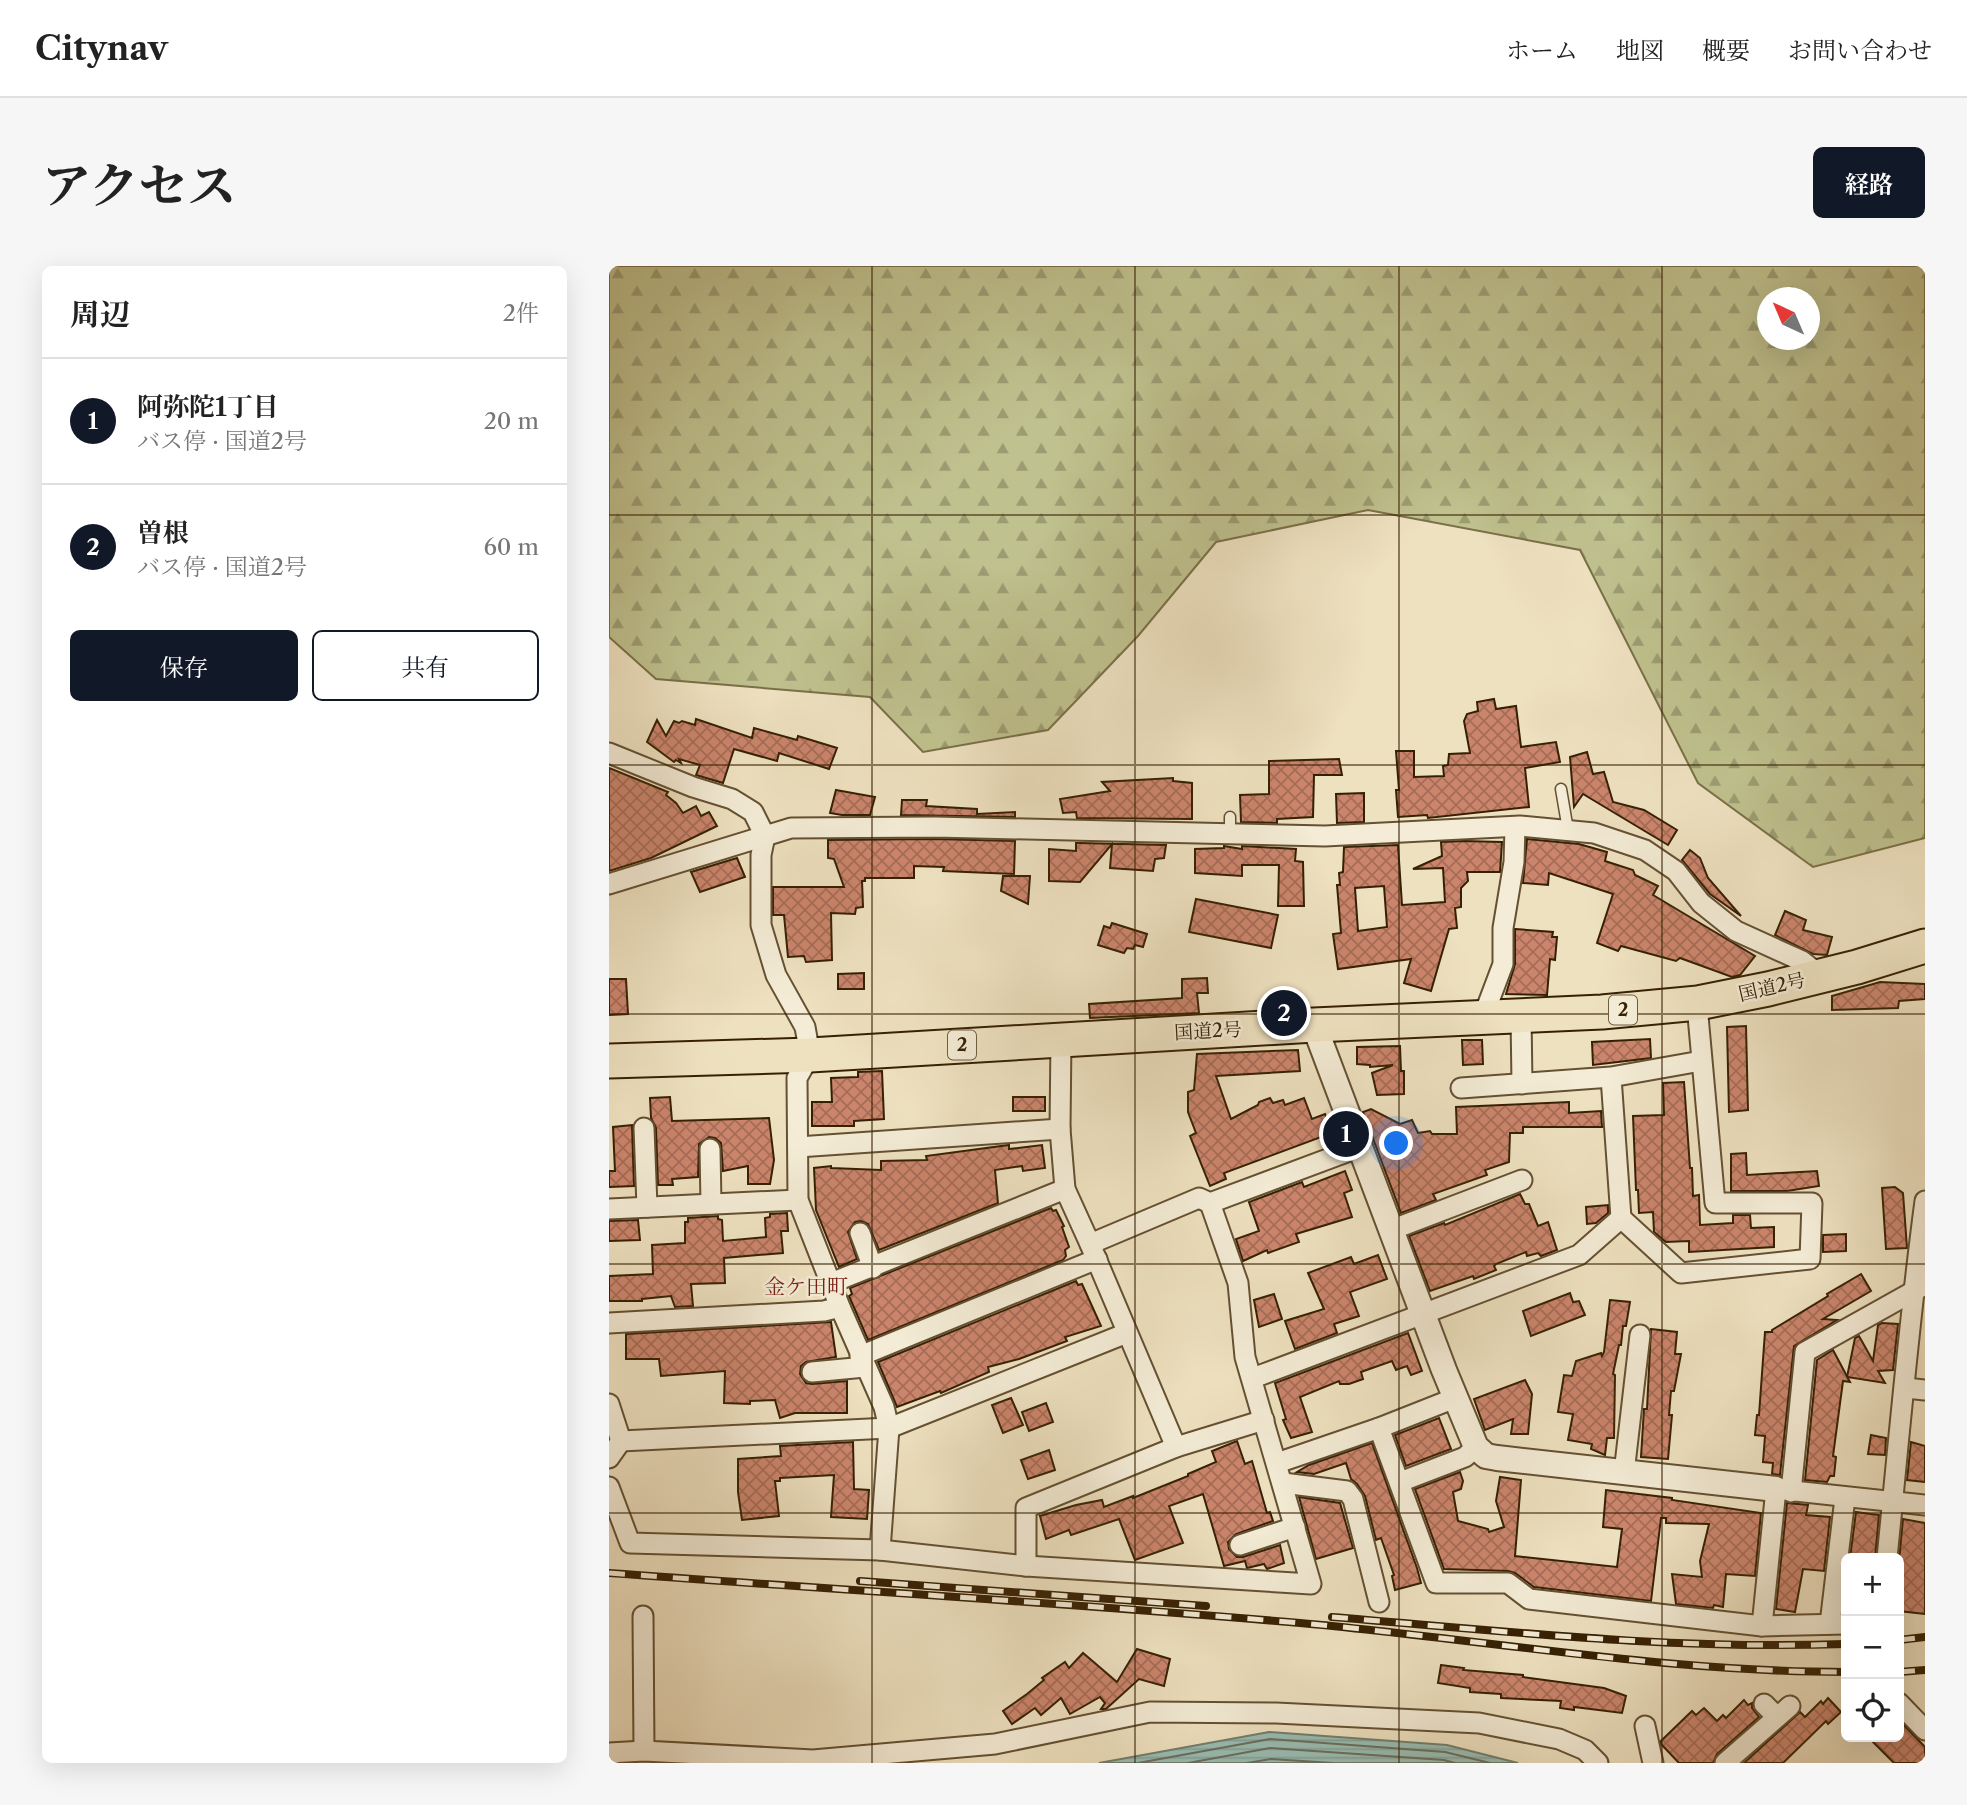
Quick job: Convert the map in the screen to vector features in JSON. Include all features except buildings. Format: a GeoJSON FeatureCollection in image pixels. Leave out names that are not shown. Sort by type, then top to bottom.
{"type":"FeatureCollection","features":[{"type":"Feature","properties":{"kind":"highway","name":"国道2号"},"geometry":{"type":"LineString","coordinates":[[609,1061],[810,1055],[1314,1025],[1602,1012],[1697,1003],[1768,989],[1925,946]]}},
{"type":"Feature","properties":{"kind":"street"},"geometry":{"type":"LineString","coordinates":[[609,753],[693,787],[732,799],[753,812],[765,836],[761,855],[761,925],[776,975],[805,1027],[810,1055],[797,1078],[798,1199],[839,1307],[884,1407],[889,1428],[880,1550]]}},
{"type":"Feature","properties":{"kind":"street"},"geometry":{"type":"LineString","coordinates":[[609,884],[790,828],[1230,826],[1325,836],[1515,827],[1568,830],[1594,833],[1645,850],[1676,871],[1701,903],[1736,931],[1802,961],[1821,976]]}},
{"type":"Feature","properties":{"kind":"street"},"geometry":{"type":"LineString","coordinates":[[1483,1017],[1503,964],[1503,928],[1514,862],[1515,827]]}},
{"type":"Feature","properties":{"kind":"street"},"geometry":{"type":"LineString","coordinates":[[1521,1016],[1522,1084]]}},
{"type":"Feature","properties":{"kind":"street"},"geometry":{"type":"LineString","coordinates":[[1611,1077],[1621,1218],[1681,1273],[1811,1259],[1812,1203],[1715,1203],[1698,1016]]}},
{"type":"Feature","properties":{"kind":"street"},"geometry":{"type":"LineString","coordinates":[[1314,1025],[1455,1398],[1476,1447],[1486,1456],[1925,1505]]}},
{"type":"Feature","properties":{"kind":"street"},"geometry":{"type":"LineString","coordinates":[[1061,1039],[1060,1129],[1065,1189],[1176,1447]]}},
{"type":"Feature","properties":{"kind":"street"},"geometry":{"type":"LineString","coordinates":[[1611,1077],[1570,1080],[1461,1088],[1611,1077],[1701,1061]]}},
{"type":"Feature","properties":{"kind":"street"},"geometry":{"type":"LineString","coordinates":[[644,1128],[647,1207]]}},
{"type":"Feature","properties":{"kind":"street"},"geometry":{"type":"LineString","coordinates":[[797,1147],[1060,1129]]}},
{"type":"Feature","properties":{"kind":"street"},"geometry":{"type":"LineString","coordinates":[[812,1372],[863,1362],[1199,1198],[1210,1203],[1360,1147]]}},
{"type":"Feature","properties":{"kind":"street"},"geometry":{"type":"LineString","coordinates":[[710,1149],[711,1203]]}},
{"type":"Feature","properties":{"kind":"street"},"geometry":{"type":"LineString","coordinates":[[1391,1230],[1522,1180]]}},
{"type":"Feature","properties":{"kind":"street"},"geometry":{"type":"LineString","coordinates":[[831,1283],[1065,1189]]}},
{"type":"Feature","properties":{"kind":"street"},"geometry":{"type":"LineString","coordinates":[[609,1209],[798,1199]]}},
{"type":"Feature","properties":{"kind":"street"},"geometry":{"type":"LineString","coordinates":[[1888,1553],[1893,1501],[1915,1389],[1925,1201]]}},
{"type":"Feature","properties":{"kind":"street"},"geometry":{"type":"LineString","coordinates":[[609,1487],[630,1543],[880,1550],[1026,1566],[1311,1584],[1245,1357],[1238,1283],[1210,1203]]}},
{"type":"Feature","properties":{"kind":"street"},"geometry":{"type":"LineString","coordinates":[[1261,1375],[1579,1255],[1621,1218]]}},
{"type":"Feature","properties":{"kind":"street"},"geometry":{"type":"LineString","coordinates":[[860,1233],[873,1268]]}},
{"type":"Feature","properties":{"kind":"street"},"geometry":{"type":"LineString","coordinates":[[1762,1626],[1805,1352],[1919,1288]]}},
{"type":"Feature","properties":{"kind":"street"},"geometry":{"type":"LineString","coordinates":[[609,1323],[824,1311],[839,1307]]}},
{"type":"Feature","properties":{"kind":"street"},"geometry":{"type":"LineString","coordinates":[[621,1441],[889,1428],[1127,1333]]}},
{"type":"Feature","properties":{"kind":"street"},"geometry":{"type":"LineString","coordinates":[[1624,1473],[1627,1366],[1640,1335]]}},
{"type":"Feature","properties":{"kind":"street"},"geometry":{"type":"LineString","coordinates":[[1277,1463],[1379,1428],[1455,1398]]}},
{"type":"Feature","properties":{"kind":"street"},"geometry":{"type":"LineString","coordinates":[[609,1404],[621,1441]]}},
{"type":"Feature","properties":{"kind":"street"},"geometry":{"type":"LineString","coordinates":[[1026,1566],[1026,1508],[1176,1447],[1263,1420]]}},
{"type":"Feature","properties":{"kind":"street"},"geometry":{"type":"LineString","coordinates":[[1379,1428],[1436,1583],[1508,1583],[1529,1599],[1762,1626],[1838,1624],[1845,1498]]}},
{"type":"Feature","properties":{"kind":"street"},"geometry":{"type":"LineString","coordinates":[[609,1458],[621,1441]]}},
{"type":"Feature","properties":{"kind":"street"},"geometry":{"type":"LineString","coordinates":[[1400,1482],[1465,1457],[1476,1447]]}},
{"type":"Feature","properties":{"kind":"street"},"geometry":{"type":"LineString","coordinates":[[1283,1483],[1347,1491],[1353,1499],[1379,1602]]}},
{"type":"Feature","properties":{"kind":"street"},"geometry":{"type":"LineString","coordinates":[[1240,1545],[1295,1527]]}},
{"type":"Feature","properties":{"kind":"street"},"geometry":{"type":"LineString","coordinates":[[643,1616],[644,1751]]}},
{"type":"Feature","properties":{"kind":"street"},"geometry":{"type":"LineString","coordinates":[[1904,1708],[1925,1730]]}},
{"type":"Feature","properties":{"kind":"street"},"geometry":{"type":"LineString","coordinates":[[1725,1763],[1777,1709]]}},
{"type":"Feature","properties":{"kind":"street"},"geometry":{"type":"LineString","coordinates":[[609,1752],[644,1751],[813,1759],[995,1744],[1150,1712],[1276,1713],[1479,1723],[1559,1739],[1585,1750],[1598,1763]]}},
{"type":"Feature","properties":{"kind":"street"},"geometry":{"type":"LineString","coordinates":[[1645,1726],[1653,1763]]}},
{"type":"Feature","properties":{"kind":"lane"},"geometry":{"type":"LineString","coordinates":[[1561,789],[1568,830]]}},
{"type":"Feature","properties":{"kind":"green space"},"geometry":{"type":"Polygon","coordinates":[[[609,266],[1925,266],[1925,838],[1813,867],[1698,783],[1580,550],[1368,510],[1216,542],[1138,636],[1048,730],[923,752],[870,697],[656,679],[609,637],[609,266]]]}},
{"type":"Feature","properties":{"kind":"water"},"geometry":{"type":"Polygon","coordinates":[[[1269,1732],[1447,1745],[1518,1763],[1099,1763],[1269,1732]]]}},
{"type":"Feature","properties":{"kind":"railway"},"geometry":{"type":"LineString","coordinates":[[609,1573],[1300,1623],[1709,1667],[1841,1672]]}},
{"type":"Feature","properties":{"kind":"railway"},"geometry":{"type":"LineString","coordinates":[[860,1581],[1206,1606]]}},
{"type":"Feature","properties":{"kind":"railway"},"geometry":{"type":"LineString","coordinates":[[1332,1617],[1653,1642],[1841,1644]]}},
{"type":"Feature","properties":{"kind":"railway"},"geometry":{"type":"LineString","coordinates":[[1904,1639],[1925,1637]]}},
{"type":"Feature","properties":{"kind":"railway"},"geometry":{"type":"LineString","coordinates":[[1904,1672],[1925,1670]]}},
{"type":"Feature","properties":{"kind":"place","name":"曽根"},"geometry":{"type":"Point","coordinates":[1284,1013]}},
{"type":"Feature","properties":{"kind":"place","name":"阿弥陀1丁目"},"geometry":{"type":"Point","coordinates":[1346,1134]}},
{"type":"Feature","properties":{"kind":"district","name":"金ケ田町"},"geometry":{"type":"Point","coordinates":[806,1286]}}]}
